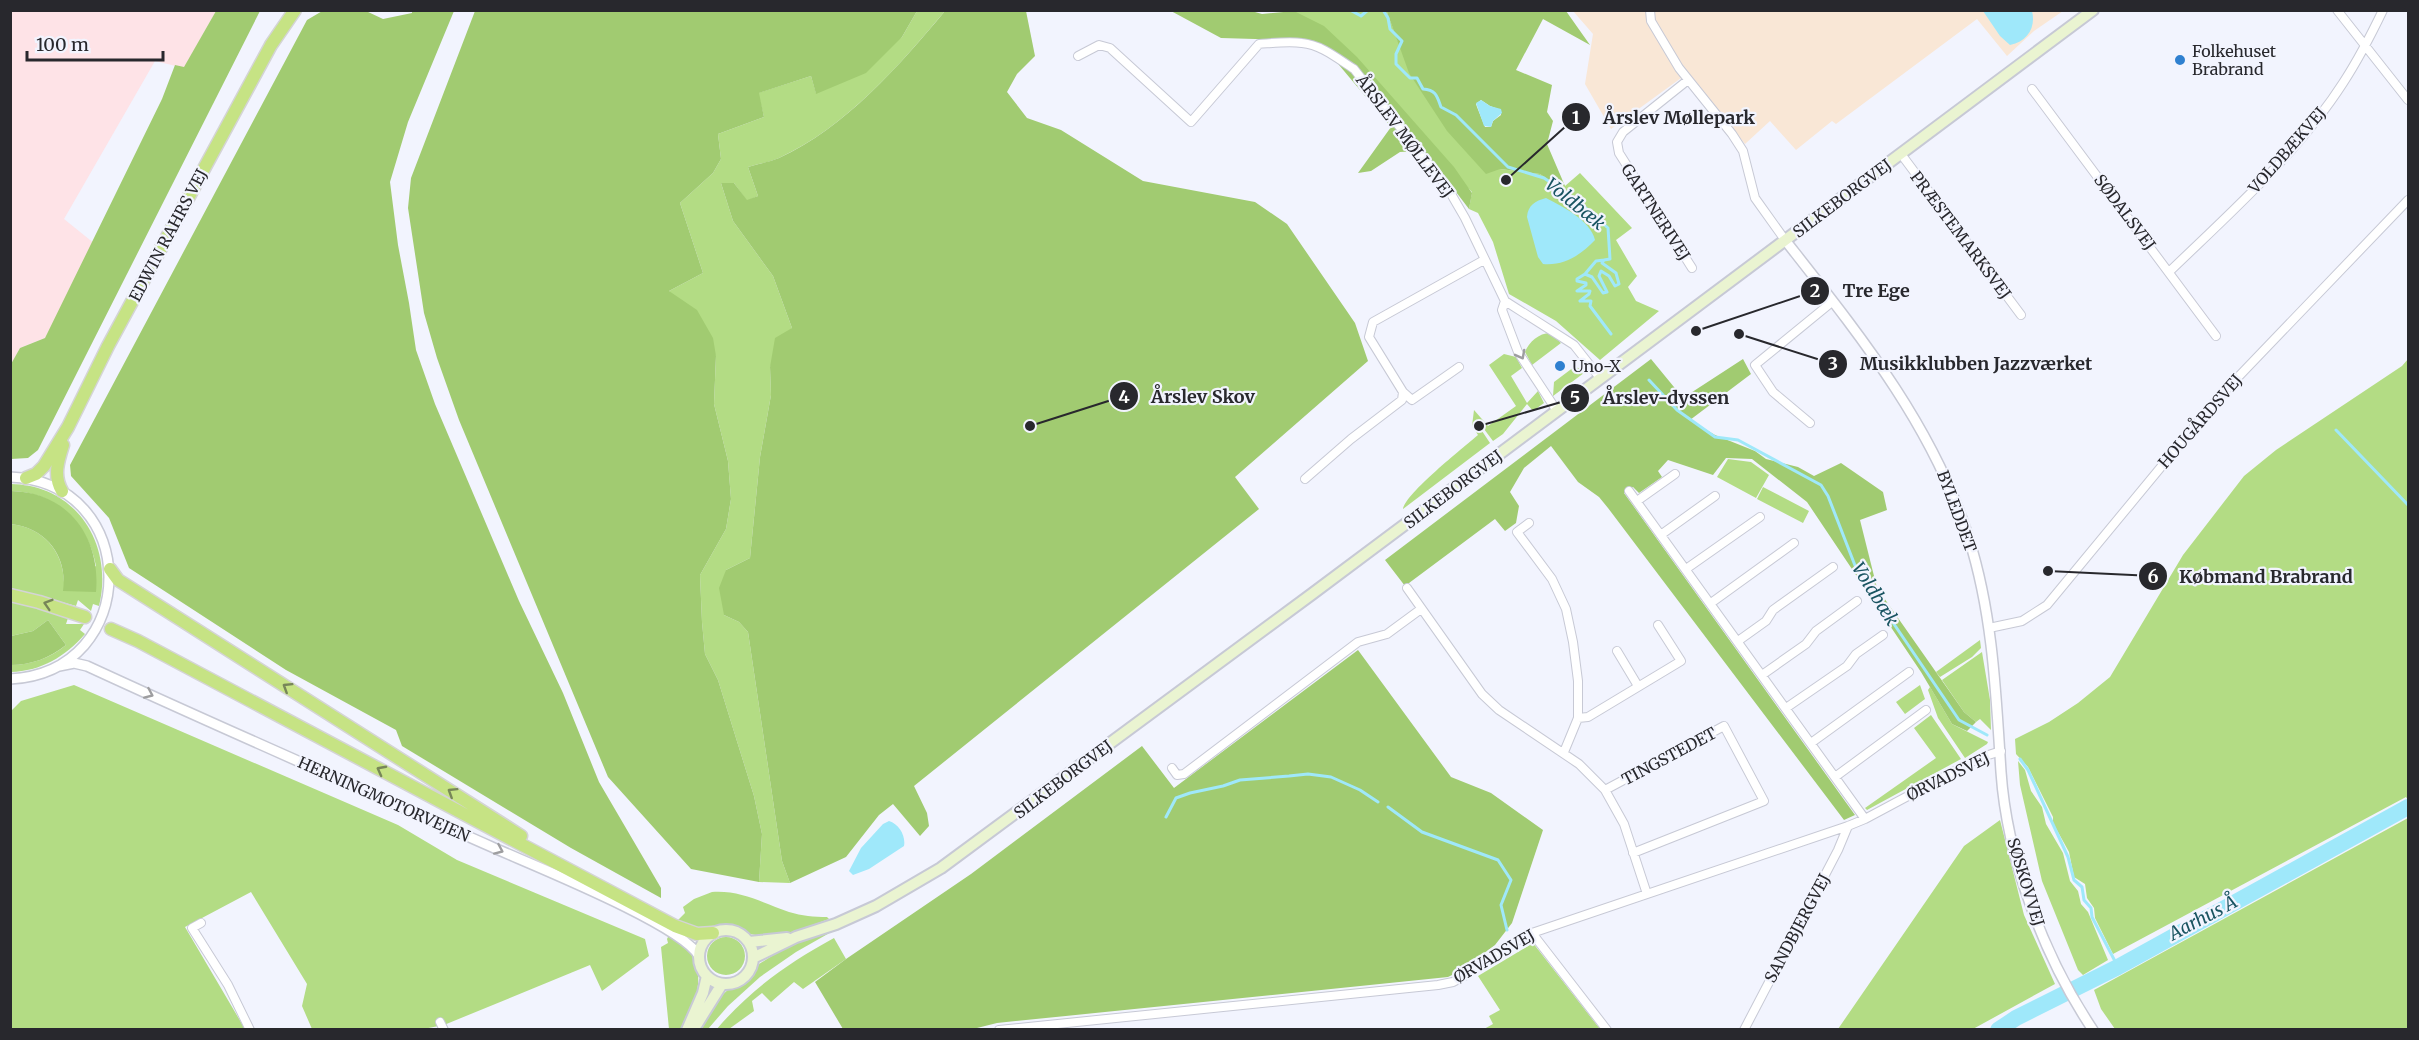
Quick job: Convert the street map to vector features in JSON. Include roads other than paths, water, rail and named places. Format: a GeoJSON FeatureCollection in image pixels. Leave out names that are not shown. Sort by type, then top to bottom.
{"type":"FeatureCollection","features":[{"type":"Feature","properties":{"kind":"highway"},"geometry":{"type":"LineString","coordinates":[[271,45],[284,10]]}},
{"type":"Feature","properties":{"kind":"highway"},"geometry":{"type":"LineString","coordinates":[[271,45],[295,10]]}},
{"type":"Feature","properties":{"kind":"highway","name":"EDWIN RAHRS VEJ"},"geometry":{"type":"LineString","coordinates":[[68,427],[129,307],[271,45]]}},
{"type":"Feature","properties":{"kind":"highway"},"geometry":{"type":"LineString","coordinates":[[26,478],[36,474],[44,466],[68,427]]}},
{"type":"Feature","properties":{"kind":"highway"},"geometry":{"type":"LineString","coordinates":[[62,491],[56,480],[56,473],[68,427]]}},
{"type":"Feature","properties":{"kind":"highway"},"geometry":{"type":"LineString","coordinates":[[110,569],[118,580],[596,884]]}},
{"type":"Feature","properties":{"kind":"highway"},"geometry":{"type":"LineString","coordinates":[[10,595],[85,617]]}},
{"type":"Feature","properties":{"kind":"highway","name":"HERNINGMOTORVEJEN"},"geometry":{"type":"LineString","coordinates":[[111,629],[690,932],[713,933]]}},
{"type":"Feature","properties":{"kind":"main road","name":"SILKEBORGVEJ"},"geometry":{"type":"LineString","coordinates":[[753,958],[796,937],[836,924],[876,906],[948,863],[2093,10]]}},
{"type":"Feature","properties":{"kind":"main road"},"geometry":{"type":"LineString","coordinates":[[723,930],[733,931],[742,935],[749,942],[753,958],[752,965],[743,978],[737,982],[722,984],[707,976],[701,967],[699,956],[703,942],[713,933],[723,930]]}},
{"type":"Feature","properties":{"kind":"main road","name":"SILKEBORGVEJ"},"geometry":{"type":"LineString","coordinates":[[749,942],[796,937]]}},
{"type":"Feature","properties":{"kind":"main road"},"geometry":{"type":"LineString","coordinates":[[687,1029],[703,993],[707,976]]}},
{"type":"Feature","properties":{"kind":"main road"},"geometry":{"type":"LineString","coordinates":[[694,1029],[722,984]]}},
{"type":"Feature","properties":{"kind":"street"},"geometry":{"type":"LineString","coordinates":[[1650,10],[1651,21],[1679,68],[1737,142],[1746,162],[1755,198],[1785,240]]}},
{"type":"Feature","properties":{"kind":"street"},"geometry":{"type":"LineString","coordinates":[[2337,10],[2409,100]]}},
{"type":"Feature","properties":{"kind":"street","name":"VOLDBÆKVEJ"},"geometry":{"type":"LineString","coordinates":[[2169,272],[2285,156],[2342,85],[2366,46],[2383,10]]}},
{"type":"Feature","properties":{"kind":"street","name":"ÅRSLEV MØLLEVEJ"},"geometry":{"type":"LineString","coordinates":[[1078,56],[1099,45],[1110,48],[1191,122],[1258,44],[1302,43],[1320,48],[1354,69],[1437,173],[1464,218],[1505,301],[1502,310],[1518,352],[1557,411]]}},
{"type":"Feature","properties":{"kind":"street","name":"GARTNERIVEJ"},"geometry":{"type":"LineString","coordinates":[[1688,80],[1623,132],[1619,137],[1617,148],[1626,167],[1692,268]]}},
{"type":"Feature","properties":{"kind":"street","name":"SØDALSVEJ"},"geometry":{"type":"LineString","coordinates":[[2032,89],[2216,336]]}},
{"type":"Feature","properties":{"kind":"street","name":"PRÆSTEMARKSVEJ"},"geometry":{"type":"LineString","coordinates":[[1901,154],[2021,315]]}},
{"type":"Feature","properties":{"kind":"street","name":"HOUGÅRDSVEJ"},"geometry":{"type":"LineString","coordinates":[[1989,628],[2022,621],[2047,605],[2218,398],[2409,200]]}},
{"type":"Feature","properties":{"kind":"street","name":"BYLEDDET"},"geometry":{"type":"LineString","coordinates":[[1785,240],[1893,383],[1935,456],[1969,539],[1989,628],[2001,751]]}},
{"type":"Feature","properties":{"kind":"street"},"geometry":{"type":"LineString","coordinates":[[1459,367],[1412,400],[1403,392],[1369,337],[1373,322],[1484,260]]}},
{"type":"Feature","properties":{"kind":"street"},"geometry":{"type":"LineString","coordinates":[[1505,301],[1574,345],[1600,378]]}},
{"type":"Feature","properties":{"kind":"street"},"geometry":{"type":"LineString","coordinates":[[1810,423],[1773,392],[1755,365],[1832,302]]}},
{"type":"Feature","properties":{"kind":"street"},"geometry":{"type":"LineString","coordinates":[[1305,479],[1351,439],[1402,400],[1403,392]]}},
{"type":"Feature","properties":{"kind":"street"},"geometry":{"type":"LineString","coordinates":[[1636,501],[1675,474]]}},
{"type":"Feature","properties":{"kind":"street"},"geometry":{"type":"LineString","coordinates":[[10,477],[41,482],[62,491],[76,501],[93,521],[104,544],[110,569],[108,600],[101,620],[83,646],[58,666],[40,674],[10,679]]}},
{"type":"Feature","properties":{"kind":"street"},"geometry":{"type":"LineString","coordinates":[[1629,491],[1865,819]]}},
{"type":"Feature","properties":{"kind":"street"},"geometry":{"type":"LineString","coordinates":[[1662,534],[1715,496]]}},
{"type":"Feature","properties":{"kind":"street"},"geometry":{"type":"LineString","coordinates":[[1686,569],[1760,517]]}},
{"type":"Feature","properties":{"kind":"street"},"geometry":{"type":"LineString","coordinates":[[1529,523],[1517,532],[1552,579],[1566,609],[1578,681],[1578,718],[1564,752]]}},
{"type":"Feature","properties":{"kind":"street"},"geometry":{"type":"LineString","coordinates":[[1711,603],[1794,543]]}},
{"type":"Feature","properties":{"kind":"street"},"geometry":{"type":"LineString","coordinates":[[1738,641],[1766,621],[1773,610],[1833,567]]}},
{"type":"Feature","properties":{"kind":"street","name":"TINGSTEDET"},"geometry":{"type":"LineString","coordinates":[[1407,588],[1482,694],[1499,710],[1564,752],[1593,775],[1605,790],[1624,824],[1647,894]]}},
{"type":"Feature","properties":{"kind":"street"},"geometry":{"type":"LineString","coordinates":[[1762,675],[1806,644],[1816,631],[1857,602]]}},
{"type":"Feature","properties":{"kind":"street"},"geometry":{"type":"LineString","coordinates":[[1172,768],[1177,775],[1185,774],[1358,642],[1387,634],[1421,609]]}},
{"type":"Feature","properties":{"kind":"street"},"geometry":{"type":"LineString","coordinates":[[1578,718],[1588,717],[1681,661],[1659,625]]}},
{"type":"Feature","properties":{"kind":"street"},"geometry":{"type":"LineString","coordinates":[[1786,708],[1847,666],[1856,654],[1883,635]]}},
{"type":"Feature","properties":{"kind":"street"},"geometry":{"type":"LineString","coordinates":[[1617,651],[1638,687]]}},
{"type":"Feature","properties":{"kind":"street","name":"HERNINGMOTORVEJEN"},"geometry":{"type":"LineString","coordinates":[[58,666],[74,663],[87,666],[592,892],[679,937],[693,947],[699,956]]}},
{"type":"Feature","properties":{"kind":"street"},"geometry":{"type":"LineString","coordinates":[[1811,743],[1909,672]]}},
{"type":"Feature","properties":{"kind":"street"},"geometry":{"type":"LineString","coordinates":[[1835,777],[1926,710]]}},
{"type":"Feature","properties":{"kind":"street","name":"TINGSTEDET"},"geometry":{"type":"LineString","coordinates":[[1605,790],[1724,726],[1764,801],[1633,853]]}},
{"type":"Feature","properties":{"kind":"street","name":"ØRVADSVEJ"},"geometry":{"type":"LineString","coordinates":[[999,1029],[1453,982],[1509,945],[1532,933],[1848,826],[1967,764],[2001,751]]}},
{"type":"Feature","properties":{"kind":"street","name":"SØSKOVVEJ"},"geometry":{"type":"LineString","coordinates":[[2001,751],[2006,808],[2017,859],[2035,918],[2061,976],[2093,1029]]}},
{"type":"Feature","properties":{"kind":"street","name":"SANDBJERGVEJ"},"geometry":{"type":"LineString","coordinates":[[1744,1029],[1838,850],[1848,826]]}},
{"type":"Feature","properties":{"kind":"street"},"geometry":{"type":"LineString","coordinates":[[201,923],[192,928],[228,985],[250,1029]]}},
{"type":"Feature","properties":{"kind":"street"},"geometry":{"type":"LineString","coordinates":[[1532,933],[1607,1029]]}},
{"type":"Feature","properties":{"kind":"water"},"geometry":{"type":"Polygon","coordinates":[[[1983,11],[2032,11],[2032,28],[2026,37],[2010,45],[2000,36],[1983,11]]]}},
{"type":"Feature","properties":{"kind":"water"},"geometry":{"type":"Polygon","coordinates":[[[1481,100],[1501,109],[1502,113],[1493,121],[1491,127],[1484,126],[1476,103],[1481,100]]]}},
{"type":"Feature","properties":{"kind":"water"},"geometry":{"type":"Polygon","coordinates":[[[1546,198],[1582,220],[1595,240],[1572,258],[1551,264],[1543,264],[1538,257],[1527,217],[1533,204],[1546,198]]]}},
{"type":"Feature","properties":{"kind":"water"},"geometry":{"type":"Polygon","coordinates":[[[889,821],[901,831],[904,846],[869,869],[853,875],[849,871],[861,848],[883,824],[889,821]]]}},
{"type":"Feature","properties":{"kind":"waterway","name":"Voldbæk"},"geometry":{"type":"LineString","coordinates":[[1350,10],[1361,16],[1368,10]]}},
{"type":"Feature","properties":{"kind":"waterway","name":"Voldbæk"},"geometry":{"type":"LineString","coordinates":[[1383,10],[1388,18],[1390,29],[1402,41],[1396,54],[1396,64],[1410,78],[1417,78],[1423,89],[1433,92],[1441,107],[1456,115],[1508,167],[1544,178],[1578,201],[1608,228],[1610,259],[1602,263],[1616,273],[1619,284],[1615,286],[1609,276],[1601,271],[1599,276],[1607,292],[1603,293],[1592,277],[1585,274],[1577,281],[1586,283],[1586,285],[1577,291],[1590,291],[1580,301],[1591,301],[1590,306],[1611,334]]}},
{"type":"Feature","properties":{"kind":"waterway"},"geometry":{"type":"LineString","coordinates":[[1585,274],[1596,261],[1604,260]]}},
{"type":"Feature","properties":{"kind":"waterway","name":"Voldbæk"},"geometry":{"type":"LineString","coordinates":[[1649,380],[1677,410],[1715,437],[1738,440],[1821,485],[1828,496],[1856,568],[1959,720],[1987,735]]}},
{"type":"Feature","properties":{"kind":"waterway"},"geometry":{"type":"LineString","coordinates":[[2336,430],[2408,505]]}},
{"type":"Feature","properties":{"kind":"waterway","name":"Voldbæk"},"geometry":{"type":"LineString","coordinates":[[2020,759],[2028,770],[2068,857],[2074,880],[2082,887],[2084,900],[2091,908],[2092,917],[2118,967]]}},
{"type":"Feature","properties":{"kind":"waterway"},"geometry":{"type":"LineString","coordinates":[[1166,817],[1176,798],[1190,793],[1240,780],[1308,774],[1331,777],[1360,790],[1378,802]]}},
{"type":"Feature","properties":{"kind":"waterway"},"geometry":{"type":"LineString","coordinates":[[1388,807],[1422,832],[1498,860],[1511,880],[1501,905],[1507,930]]}},
{"type":"Feature","properties":{"kind":"waterway","name":"Aarhus Å"},"geometry":{"type":"LineString","coordinates":[[1998,1030],[2016,1018],[2118,967],[2408,807]]}},
{"type":"Feature","properties":{"kind":"place","name":"Folkehuset Brabrand"},"geometry":{"type":"Point","coordinates":[2180,60]}},
{"type":"Feature","properties":{"kind":"place","name":"Årslev Møllepark"},"geometry":{"type":"Point","coordinates":[1506,180]}},
{"type":"Feature","properties":{"kind":"place","name":"Tre Ege"},"geometry":{"type":"Point","coordinates":[1696,331]}},
{"type":"Feature","properties":{"kind":"place","name":"Musikklubben Jazzværket"},"geometry":{"type":"Point","coordinates":[1739,334]}},
{"type":"Feature","properties":{"kind":"place","name":"Uno-X"},"geometry":{"type":"Point","coordinates":[1560,366]}},
{"type":"Feature","properties":{"kind":"place","name":"Årslev Skov"},"geometry":{"type":"Point","coordinates":[1030,426]}},
{"type":"Feature","properties":{"kind":"place","name":"Årslev-dyssen"},"geometry":{"type":"Point","coordinates":[1479,426]}},
{"type":"Feature","properties":{"kind":"place","name":"Købmand Brabrand"},"geometry":{"type":"Point","coordinates":[2048,571]}}]}
